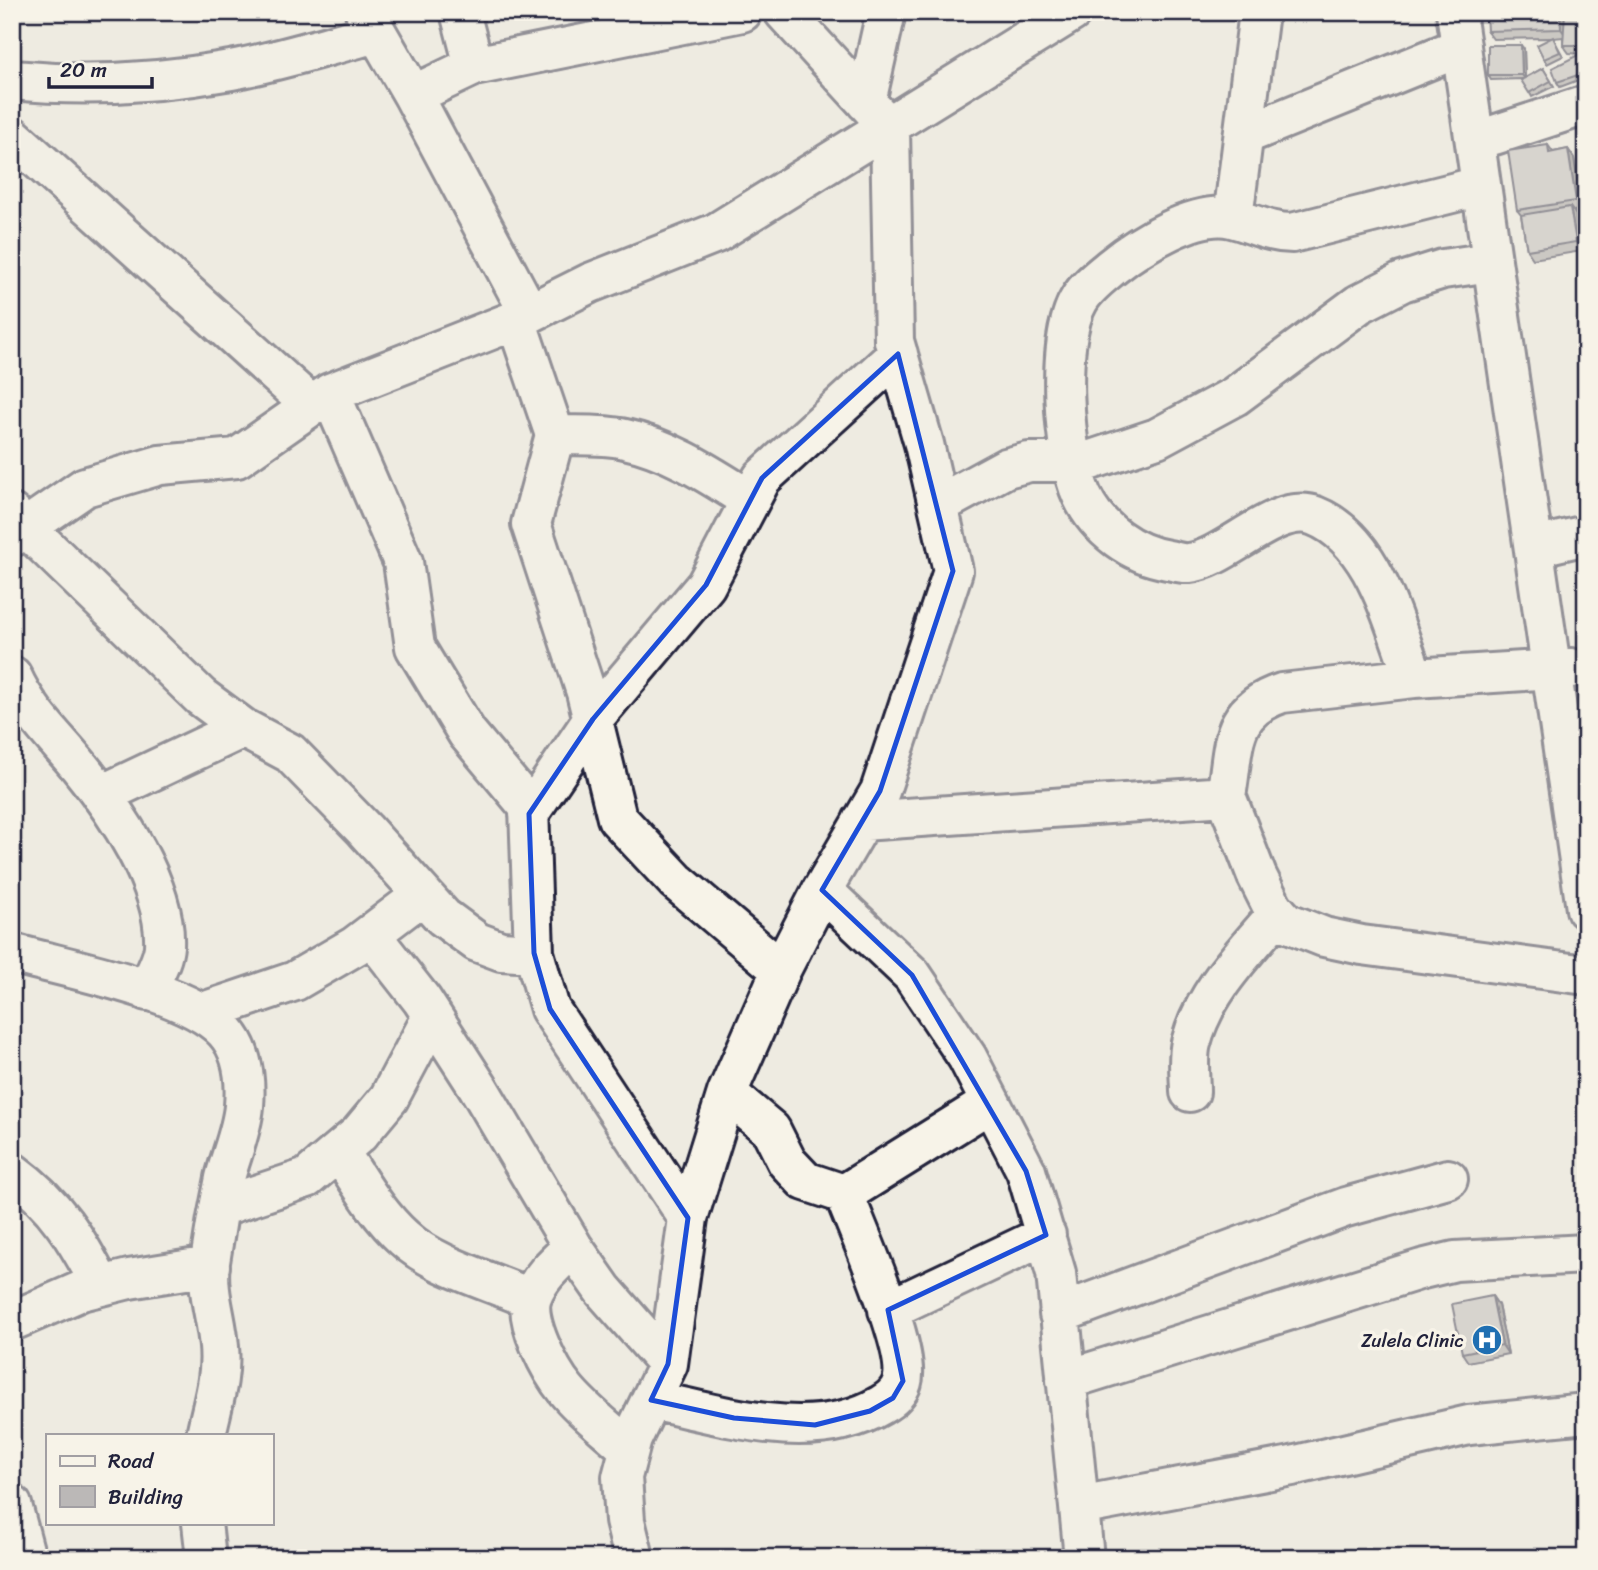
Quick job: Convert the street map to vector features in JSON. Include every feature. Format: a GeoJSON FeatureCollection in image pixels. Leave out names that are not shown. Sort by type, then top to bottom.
{"type":"FeatureCollection","features":[{"type":"Feature","properties":{"kind":"street"},"geometry":{"type":"LineString","coordinates":[[460,12],[474,66]]}},
{"type":"Feature","properties":{"kind":"street"},"geometry":{"type":"LineString","coordinates":[[414,94],[474,66],[603,25],[743,12]]}},
{"type":"Feature","properties":{"kind":"street"},"geometry":{"type":"LineString","coordinates":[[784,12],[878,115]]}},
{"type":"Feature","properties":{"kind":"street"},"geometry":{"type":"LineString","coordinates":[[634,1558],[625,1521],[622,1477],[629,1449],[668,1364],[688,1218],[727,1093],[781,970],[822,890],[880,791],[953,571],[894,341],[878,115],[886,12]]}},
{"type":"Feature","properties":{"kind":"street"},"geometry":{"type":"LineString","coordinates":[[534,953],[501,951],[477,942],[443,918],[365,830],[290,753],[243,728],[201,697],[17,525],[85,487],[160,465],[237,458],[321,399],[523,316],[590,283],[716,233],[878,115],[1072,12]]}},
{"type":"Feature","properties":{"kind":"street"},"geometry":{"type":"LineString","coordinates":[[1233,218],[1259,12]]}},
{"type":"Feature","properties":{"kind":"street"},"geometry":{"type":"LineString","coordinates":[[1476,12],[1494,135],[1569,539],[1561,669],[1586,769]]}},
{"type":"Feature","properties":{"kind":"street"},"geometry":{"type":"LineString","coordinates":[[12,80],[76,85],[135,83],[232,70],[371,22],[414,94],[523,316],[555,435],[531,524],[593,719],[617,818],[676,881],[781,970]]}},
{"type":"Feature","properties":{"kind":"street"},"geometry":{"type":"LineString","coordinates":[[1244,135],[1458,30],[1491,262],[1561,669],[1586,909]]}},
{"type":"Feature","properties":{"kind":"street"},"geometry":{"type":"LineString","coordinates":[[1494,135],[1586,105]]}},
{"type":"Feature","properties":{"kind":"street"},"geometry":{"type":"LineString","coordinates":[[12,136],[321,399],[403,562],[415,647],[467,733],[529,807],[534,953],[551,1009],[688,1218]]}},
{"type":"Feature","properties":{"kind":"street"},"geometry":{"type":"LineString","coordinates":[[1414,678],[1372,573],[1335,527],[1312,514],[1284,516],[1216,552],[1189,563],[1164,559],[1131,548],[1104,528],[1082,497],[1072,464],[1064,389],[1065,346],[1069,323],[1079,300],[1093,283],[1120,260],[1179,226],[1211,215],[1233,218],[1273,233],[1292,233],[1480,186]]}},
{"type":"Feature","properties":{"kind":"street"},"geometry":{"type":"LineString","coordinates":[[938,505],[1006,468],[1029,462],[1072,464],[1101,458],[1157,438],[1224,402],[1359,304],[1402,282],[1443,270],[1491,262]]}},
{"type":"Feature","properties":{"kind":"street"},"geometry":{"type":"LineString","coordinates":[[529,814],[593,719],[706,585],[762,478],[898,354]]}},
{"type":"Feature","properties":{"kind":"street"},"geometry":{"type":"LineString","coordinates":[[555,435],[622,439],[658,448],[696,466],[750,500]]}},
{"type":"Feature","properties":{"kind":"street"},"geometry":{"type":"LineString","coordinates":[[1561,669],[1414,678],[1282,693],[1261,700],[1249,709],[1239,723],[1226,796],[1257,876],[1278,913],[1298,927],[1362,945],[1586,975]]}},
{"type":"Feature","properties":{"kind":"street"},"geometry":{"type":"LineString","coordinates":[[12,676],[45,729],[101,796],[138,853],[160,908],[164,948],[147,991]]}},
{"type":"Feature","properties":{"kind":"street"},"geometry":{"type":"LineString","coordinates":[[101,796],[243,728]]}},
{"type":"Feature","properties":{"kind":"street"},"geometry":{"type":"LineString","coordinates":[[862,821],[1226,796]]}},
{"type":"Feature","properties":{"kind":"street"},"geometry":{"type":"LineString","coordinates":[[822,890],[912,975],[967,1057],[1027,1171],[1056,1273],[1084,1558]]}},
{"type":"Feature","properties":{"kind":"street"},"geometry":{"type":"LineString","coordinates":[[203,1012],[295,981],[371,935],[421,896]]}},
{"type":"Feature","properties":{"kind":"street"},"geometry":{"type":"LineString","coordinates":[[1190,1092],[1190,1045],[1205,1007],[1228,973],[1278,913]]}},
{"type":"Feature","properties":{"kind":"street"},"geometry":{"type":"LineString","coordinates":[[371,935],[432,1017],[536,1181],[573,1247],[603,1290],[668,1364]]}},
{"type":"Feature","properties":{"kind":"street"},"geometry":{"type":"LineString","coordinates":[[12,953],[147,991],[203,1012],[226,1032],[237,1048],[244,1077],[244,1109],[220,1207],[209,1266],[209,1293],[219,1346],[219,1384],[206,1434]]}},
{"type":"Feature","properties":{"kind":"street"},"geometry":{"type":"LineString","coordinates":[[220,1207],[307,1178],[359,1134],[389,1098],[432,1017]]}},
{"type":"Feature","properties":{"kind":"street"},"geometry":{"type":"LineString","coordinates":[[727,1093],[771,1129],[788,1162],[805,1181],[844,1194]]}},
{"type":"Feature","properties":{"kind":"street"},"geometry":{"type":"LineString","coordinates":[[844,1194],[990,1103]]}},
{"type":"Feature","properties":{"kind":"street"},"geometry":{"type":"LineString","coordinates":[[339,1151],[381,1213],[405,1240],[429,1255],[531,1299]]}},
{"type":"Feature","properties":{"kind":"street"},"geometry":{"type":"LineString","coordinates":[[12,1172],[55,1208],[81,1247],[101,1286]]}},
{"type":"Feature","properties":{"kind":"street"},"geometry":{"type":"LineString","coordinates":[[1059,1314],[1346,1206],[1448,1179]]}},
{"type":"Feature","properties":{"kind":"street"},"geometry":{"type":"LineString","coordinates":[[651,1400],[734,1418],[815,1425],[870,1411],[892,1398],[903,1381],[900,1350],[888,1310],[844,1194]]}},
{"type":"Feature","properties":{"kind":"street"},"geometry":{"type":"LineString","coordinates":[[888,1310],[1046,1235]]}},
{"type":"Feature","properties":{"kind":"street"},"geometry":{"type":"LineString","coordinates":[[573,1247],[544,1274],[531,1299],[533,1326],[545,1356],[566,1390],[629,1449]]}},
{"type":"Feature","properties":{"kind":"street"},"geometry":{"type":"LineString","coordinates":[[1066,1380],[1455,1261],[1586,1254]]}},
{"type":"Feature","properties":{"kind":"street"},"geometry":{"type":"LineString","coordinates":[[12,1321],[81,1291],[209,1266]]}},
{"type":"Feature","properties":{"kind":"street"},"geometry":{"type":"LineString","coordinates":[[1079,1506],[1292,1466],[1469,1425],[1586,1413]]}},
{"type":"Feature","properties":{"kind":"street"},"geometry":{"type":"LineString","coordinates":[[12,1505],[26,1558]]}},
{"type":"Feature","properties":{"kind":"street"},"geometry":{"type":"LineString","coordinates":[[202,1524],[206,1558]]}},
{"type":"Feature","properties":{"kind":"highlighted area"},"geometry":{"type":"Polygon","coordinates":[[[898,354],[953,571],[880,791],[822,890],[912,975],[1026,1171],[1046,1235],[888,1310],[903,1381],[893,1398],[870,1411],[815,1425],[734,1418],[651,1400],[668,1364],[688,1218],[550,1009],[534,953],[529,814],[593,719],[706,585],[762,478],[898,354]]]}},
{"type":"Feature","properties":{"kind":"building"},"geometry":{"type":"Polygon","coordinates":[[[1486,12],[1560,12],[1561,29],[1487,31],[1486,12]]]}},
{"type":"Feature","properties":{"kind":"building"},"geometry":{"type":"Polygon","coordinates":[[[1565,12],[1586,12],[1586,50],[1579,50],[1580,45],[1563,45],[1565,12]]]}},
{"type":"Feature","properties":{"kind":"building"},"geometry":{"type":"Polygon","coordinates":[[[1553,37],[1560,52],[1544,59],[1537,45],[1553,37]]]}},
{"type":"Feature","properties":{"kind":"building"},"geometry":{"type":"Polygon","coordinates":[[[1488,45],[1521,45],[1522,75],[1488,75],[1488,45]]]}},
{"type":"Feature","properties":{"kind":"building"},"geometry":{"type":"Polygon","coordinates":[[[1580,54],[1586,63],[1586,87],[1578,75],[1557,82],[1552,68],[1580,54]]]}},
{"type":"Feature","properties":{"kind":"building"},"geometry":{"type":"Polygon","coordinates":[[[1543,68],[1551,81],[1529,93],[1521,80],[1543,68]]]}},
{"type":"Feature","properties":{"kind":"building"},"geometry":{"type":"Polygon","coordinates":[[[1548,145],[1549,153],[1568,149],[1576,201],[1517,210],[1508,151],[1548,145]]]}},
{"type":"Feature","properties":{"kind":"building"},"geometry":{"type":"Polygon","coordinates":[[[1570,207],[1576,242],[1527,250],[1521,215],[1570,207]]]}},
{"type":"Feature","properties":{"kind":"building"},"geometry":{"type":"Polygon","coordinates":[[[1492,1296],[1502,1345],[1462,1353],[1452,1304],[1492,1296]]]}},
{"type":"Feature","properties":{"kind":"place","name":"Zulela Clinic"},"geometry":{"type":"Point","coordinates":[1487,1340]}}]}
